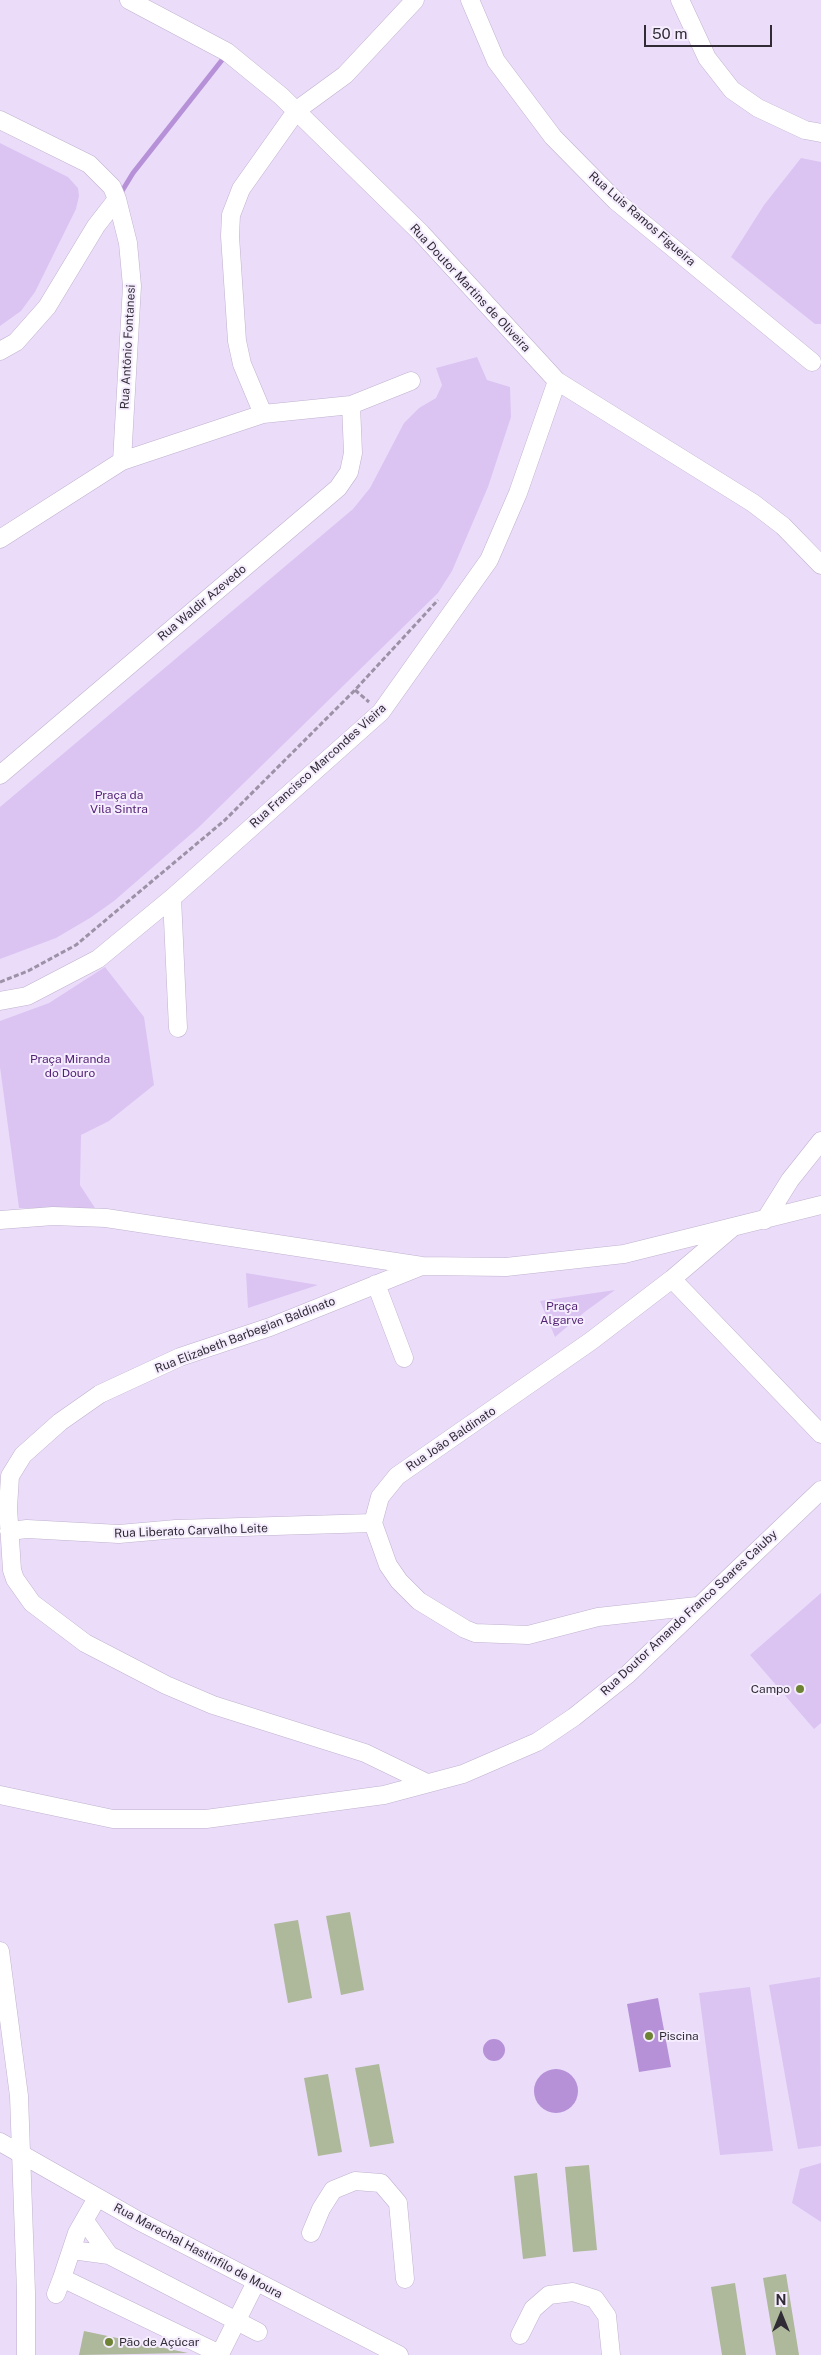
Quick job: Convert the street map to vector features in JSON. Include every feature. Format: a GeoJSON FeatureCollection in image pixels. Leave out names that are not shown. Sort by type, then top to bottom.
{"type":"FeatureCollection","features":[{"type":"Feature","properties":{"kind":"street","name":"Rua Doutor Martins de Oliveira"},"geometry":{"type":"LineString","coordinates":[[129,0],[228,52],[297,110],[421,233],[557,381],[753,503],[784,526],[821,566]]}},
{"type":"Feature","properties":{"kind":"street"},"geometry":{"type":"LineString","coordinates":[[263,414],[242,364],[237,341],[230,236],[231,215],[241,189],[297,110],[345,75],[415,0]]}},
{"type":"Feature","properties":{"kind":"street","name":"Rua Luis Ramos Figueira"},"geometry":{"type":"LineString","coordinates":[[470,0],[496,61],[553,137],[616,201],[812,362]]}},
{"type":"Feature","properties":{"kind":"street"},"geometry":{"type":"LineString","coordinates":[[680,0],[707,58],[732,90],[758,108],[805,130],[821,133]]}},
{"type":"Feature","properties":{"kind":"street","name":"Rua Antônio Fontanesi"},"geometry":{"type":"LineString","coordinates":[[0,120],[89,164],[112,187],[117,199],[128,243],[132,286],[122,461]]}},
{"type":"Feature","properties":{"kind":"street"},"geometry":{"type":"LineString","coordinates":[[0,351],[16,342],[47,307],[96,226],[117,199]]}},
{"type":"Feature","properties":{"kind":"street"},"geometry":{"type":"LineString","coordinates":[[0,538],[122,461],[263,414],[351,405],[411,381]]}},
{"type":"Feature","properties":{"kind":"street","name":"Rua Francisco Marcondes Vieira"},"geometry":{"type":"LineString","coordinates":[[0,1001],[27,996],[98,959],[172,898],[381,712],[489,560],[518,493],[557,381]]}},
{"type":"Feature","properties":{"kind":"street","name":"Rua Waldir Azevedo"},"geometry":{"type":"LineString","coordinates":[[0,775],[338,488],[349,472],[353,453],[351,405]]}},
{"type":"Feature","properties":{"kind":"street"},"geometry":{"type":"LineString","coordinates":[[172,898],[178,1028]]}},
{"type":"Feature","properties":{"kind":"street"},"geometry":{"type":"LineString","coordinates":[[766,1220],[790,1180],[821,1142]]}},
{"type":"Feature","properties":{"kind":"street"},"geometry":{"type":"LineString","coordinates":[[0,1220],[53,1216],[106,1218],[422,1266],[506,1267],[624,1254],[821,1205]]}},
{"type":"Feature","properties":{"kind":"street","name":"Rua João Baldinato"},"geometry":{"type":"LineString","coordinates":[[373,1523],[380,1497],[397,1476],[591,1342],[672,1279],[732,1228]]}},
{"type":"Feature","properties":{"kind":"street","name":"Rua Elizabeth Barbegian Baldinato"},"geometry":{"type":"LineString","coordinates":[[422,1266],[270,1327],[180,1357],[100,1394],[60,1422],[23,1455],[10,1476],[8,1489],[12,1570],[24,1595],[85,1643],[157,1681],[212,1705],[365,1753],[427,1783]]}},
{"type":"Feature","properties":{"kind":"street"},"geometry":{"type":"LineString","coordinates":[[672,1279],[821,1434]]}},
{"type":"Feature","properties":{"kind":"street"},"geometry":{"type":"LineString","coordinates":[[376,1284],[404,1358]]}},
{"type":"Feature","properties":{"kind":"street","name":"Rua Doutor Amando Franco Soares Caiuby"},"geometry":{"type":"LineString","coordinates":[[0,1794],[113,1819],[197,1819],[384,1795],[463,1774],[537,1742],[574,1717],[627,1674],[821,1490]]}},
{"type":"Feature","properties":{"kind":"street"},"geometry":{"type":"LineString","coordinates":[[373,1523],[388,1565],[398,1581],[419,1601],[475,1633],[528,1635],[598,1617],[697,1606]]}},
{"type":"Feature","properties":{"kind":"street","name":"Rua Liberato Carvalho Leite"},"geometry":{"type":"LineString","coordinates":[[9,1531],[27,1529],[119,1534],[176,1529],[316,1527],[373,1523]]}},
{"type":"Feature","properties":{"kind":"street"},"geometry":{"type":"LineString","coordinates":[[0,1950],[19,2096],[23,2157],[26,2355]]}},
{"type":"Feature","properties":{"kind":"street","name":"Rua Marechal Hastinfilo de Moura"},"geometry":{"type":"LineString","coordinates":[[0,2142],[97,2198],[398,2355]]}},
{"type":"Feature","properties":{"kind":"street"},"geometry":{"type":"LineString","coordinates":[[311,2233],[321,2208],[333,2190],[355,2181],[381,2183],[398,2203],[405,2279]]}},
{"type":"Feature","properties":{"kind":"street"},"geometry":{"type":"LineString","coordinates":[[56,2294],[72,2250],[97,2198]]}},
{"type":"Feature","properties":{"kind":"street"},"geometry":{"type":"LineString","coordinates":[[85,2221],[109,2255]]}},
{"type":"Feature","properties":{"kind":"street"},"geometry":{"type":"LineString","coordinates":[[72,2250],[109,2255],[258,2332]]}},
{"type":"Feature","properties":{"kind":"street"},"geometry":{"type":"LineString","coordinates":[[62,2278],[221,2354],[256,2282]]}},
{"type":"Feature","properties":{"kind":"street"},"geometry":{"type":"LineString","coordinates":[[520,2336],[533,2309],[550,2295],[573,2292],[595,2300],[607,2316],[611,2355]]}},
{"type":"Feature","properties":{"kind":"path"},"geometry":{"type":"LineString","coordinates":[[0,982],[28,971],[76,945],[225,820],[355,690],[438,600]]}},
{"type":"Feature","properties":{"kind":"green space"},"geometry":{"type":"Polygon","coordinates":[[[0,143],[68,177],[78,188],[79,196],[76,209],[35,292],[21,311],[0,326],[0,143]]]}},
{"type":"Feature","properties":{"kind":"green space"},"geometry":{"type":"Polygon","coordinates":[[[801,158],[821,162],[821,324],[815,324],[731,257],[764,205],[801,158]]]}},
{"type":"Feature","properties":{"kind":"green space","name":"Praça da Vila Sintra"},"geometry":{"type":"Polygon","coordinates":[[[477,357],[487,380],[510,387],[511,417],[488,487],[452,571],[438,593],[198,828],[114,901],[56,938],[0,959],[0,807],[353,509],[370,488],[404,423],[419,408],[436,398],[442,385],[436,368],[477,357]]]}},
{"type":"Feature","properties":{"kind":"green space","name":"Praça Miranda do Douro"},"geometry":{"type":"Polygon","coordinates":[[[105,967],[144,1017],[154,1085],[109,1121],[81,1135],[80,1185],[95,1208],[19,1208],[0,1067],[0,1021],[49,1003],[105,967]]]}},
{"type":"Feature","properties":{"kind":"green space"},"geometry":{"type":"Polygon","coordinates":[[[246,1273],[318,1285],[248,1308],[246,1273]]]}},
{"type":"Feature","properties":{"kind":"green space","name":"Praça Algarve"},"geometry":{"type":"Polygon","coordinates":[[[615,1290],[586,1311],[555,1337],[540,1301],[615,1290]]]}},
{"type":"Feature","properties":{"kind":"green space","name":"Campo"},"geometry":{"type":"Polygon","coordinates":[[[821,1593],[821,1723],[814,1729],[750,1655],[821,1593]]]}},
{"type":"Feature","properties":{"kind":"green space"},"geometry":{"type":"Polygon","coordinates":[[[820,1977],[821,2146],[798,2149],[769,1985],[820,1977]]]}},
{"type":"Feature","properties":{"kind":"green space"},"geometry":{"type":"Polygon","coordinates":[[[750,1987],[773,2151],[720,2155],[699,1993],[750,1987]]]}},
{"type":"Feature","properties":{"kind":"green space"},"geometry":{"type":"Polygon","coordinates":[[[821,2163],[821,2222],[792,2203],[800,2169],[821,2163]]]}},
{"type":"Feature","properties":{"kind":"shaded area","name":"Piscina"},"geometry":{"type":"Polygon","coordinates":[[[658,1998],[671,2067],[639,2072],[627,2004],[658,1998]]]}},
{"type":"Feature","properties":{"kind":"shaded area"},"geometry":{"type":"Polygon","coordinates":[[[494,2039],[502,2042],[505,2050],[502,2058],[494,2061],[486,2058],[483,2050],[486,2042],[494,2039]]]}},
{"type":"Feature","properties":{"kind":"shaded area"},"geometry":{"type":"Polygon","coordinates":[[[556,2069],[568,2073],[574,2079],[578,2091],[574,2103],[568,2109],[556,2113],[544,2109],[538,2103],[534,2091],[538,2079],[544,2073],[556,2069]]]}},
{"type":"Feature","properties":{"kind":"building"},"geometry":{"type":"Polygon","coordinates":[[[350,1912],[364,1990],[341,1995],[326,1916],[350,1912]]]}},
{"type":"Feature","properties":{"kind":"building"},"geometry":{"type":"Polygon","coordinates":[[[298,1920],[312,1998],[288,2003],[274,1924],[298,1920]]]}},
{"type":"Feature","properties":{"kind":"building"},"geometry":{"type":"Polygon","coordinates":[[[379,2064],[394,2143],[370,2147],[355,2068],[379,2064]]]}},
{"type":"Feature","properties":{"kind":"building"},"geometry":{"type":"Polygon","coordinates":[[[328,2074],[342,2152],[318,2156],[304,2078],[328,2074]]]}},
{"type":"Feature","properties":{"kind":"building"},"geometry":{"type":"Polygon","coordinates":[[[589,2165],[597,2250],[573,2252],[565,2167],[589,2165]]]}},
{"type":"Feature","properties":{"kind":"building"},"geometry":{"type":"Polygon","coordinates":[[[537,2173],[546,2256],[523,2259],[514,2176],[537,2173]]]}},
{"type":"Feature","properties":{"kind":"building"},"geometry":{"type":"Polygon","coordinates":[[[786,2274],[799,2355],[776,2355],[763,2278],[786,2274]]]}},
{"type":"Feature","properties":{"kind":"building"},"geometry":{"type":"Polygon","coordinates":[[[735,2283],[746,2355],[722,2355],[711,2287],[735,2283]]]}},
{"type":"Feature","properties":{"kind":"building","name":"Pão de Açúcar"},"geometry":{"type":"Polygon","coordinates":[[[84,2331],[188,2353],[79,2355],[84,2331]]]}},
{"type":"Feature","properties":{"kind":"waterway"},"geometry":{"type":"LineString","coordinates":[[119,196],[133,173],[226,55]]}},
{"type":"Feature","properties":{"kind":"place","name":"Campo"},"geometry":{"type":"Point","coordinates":[800,1689]}},
{"type":"Feature","properties":{"kind":"place","name":"Piscina"},"geometry":{"type":"Point","coordinates":[649,2036]}},
{"type":"Feature","properties":{"kind":"place","name":"Pão de Açúcar"},"geometry":{"type":"Point","coordinates":[109,2342]}}]}
